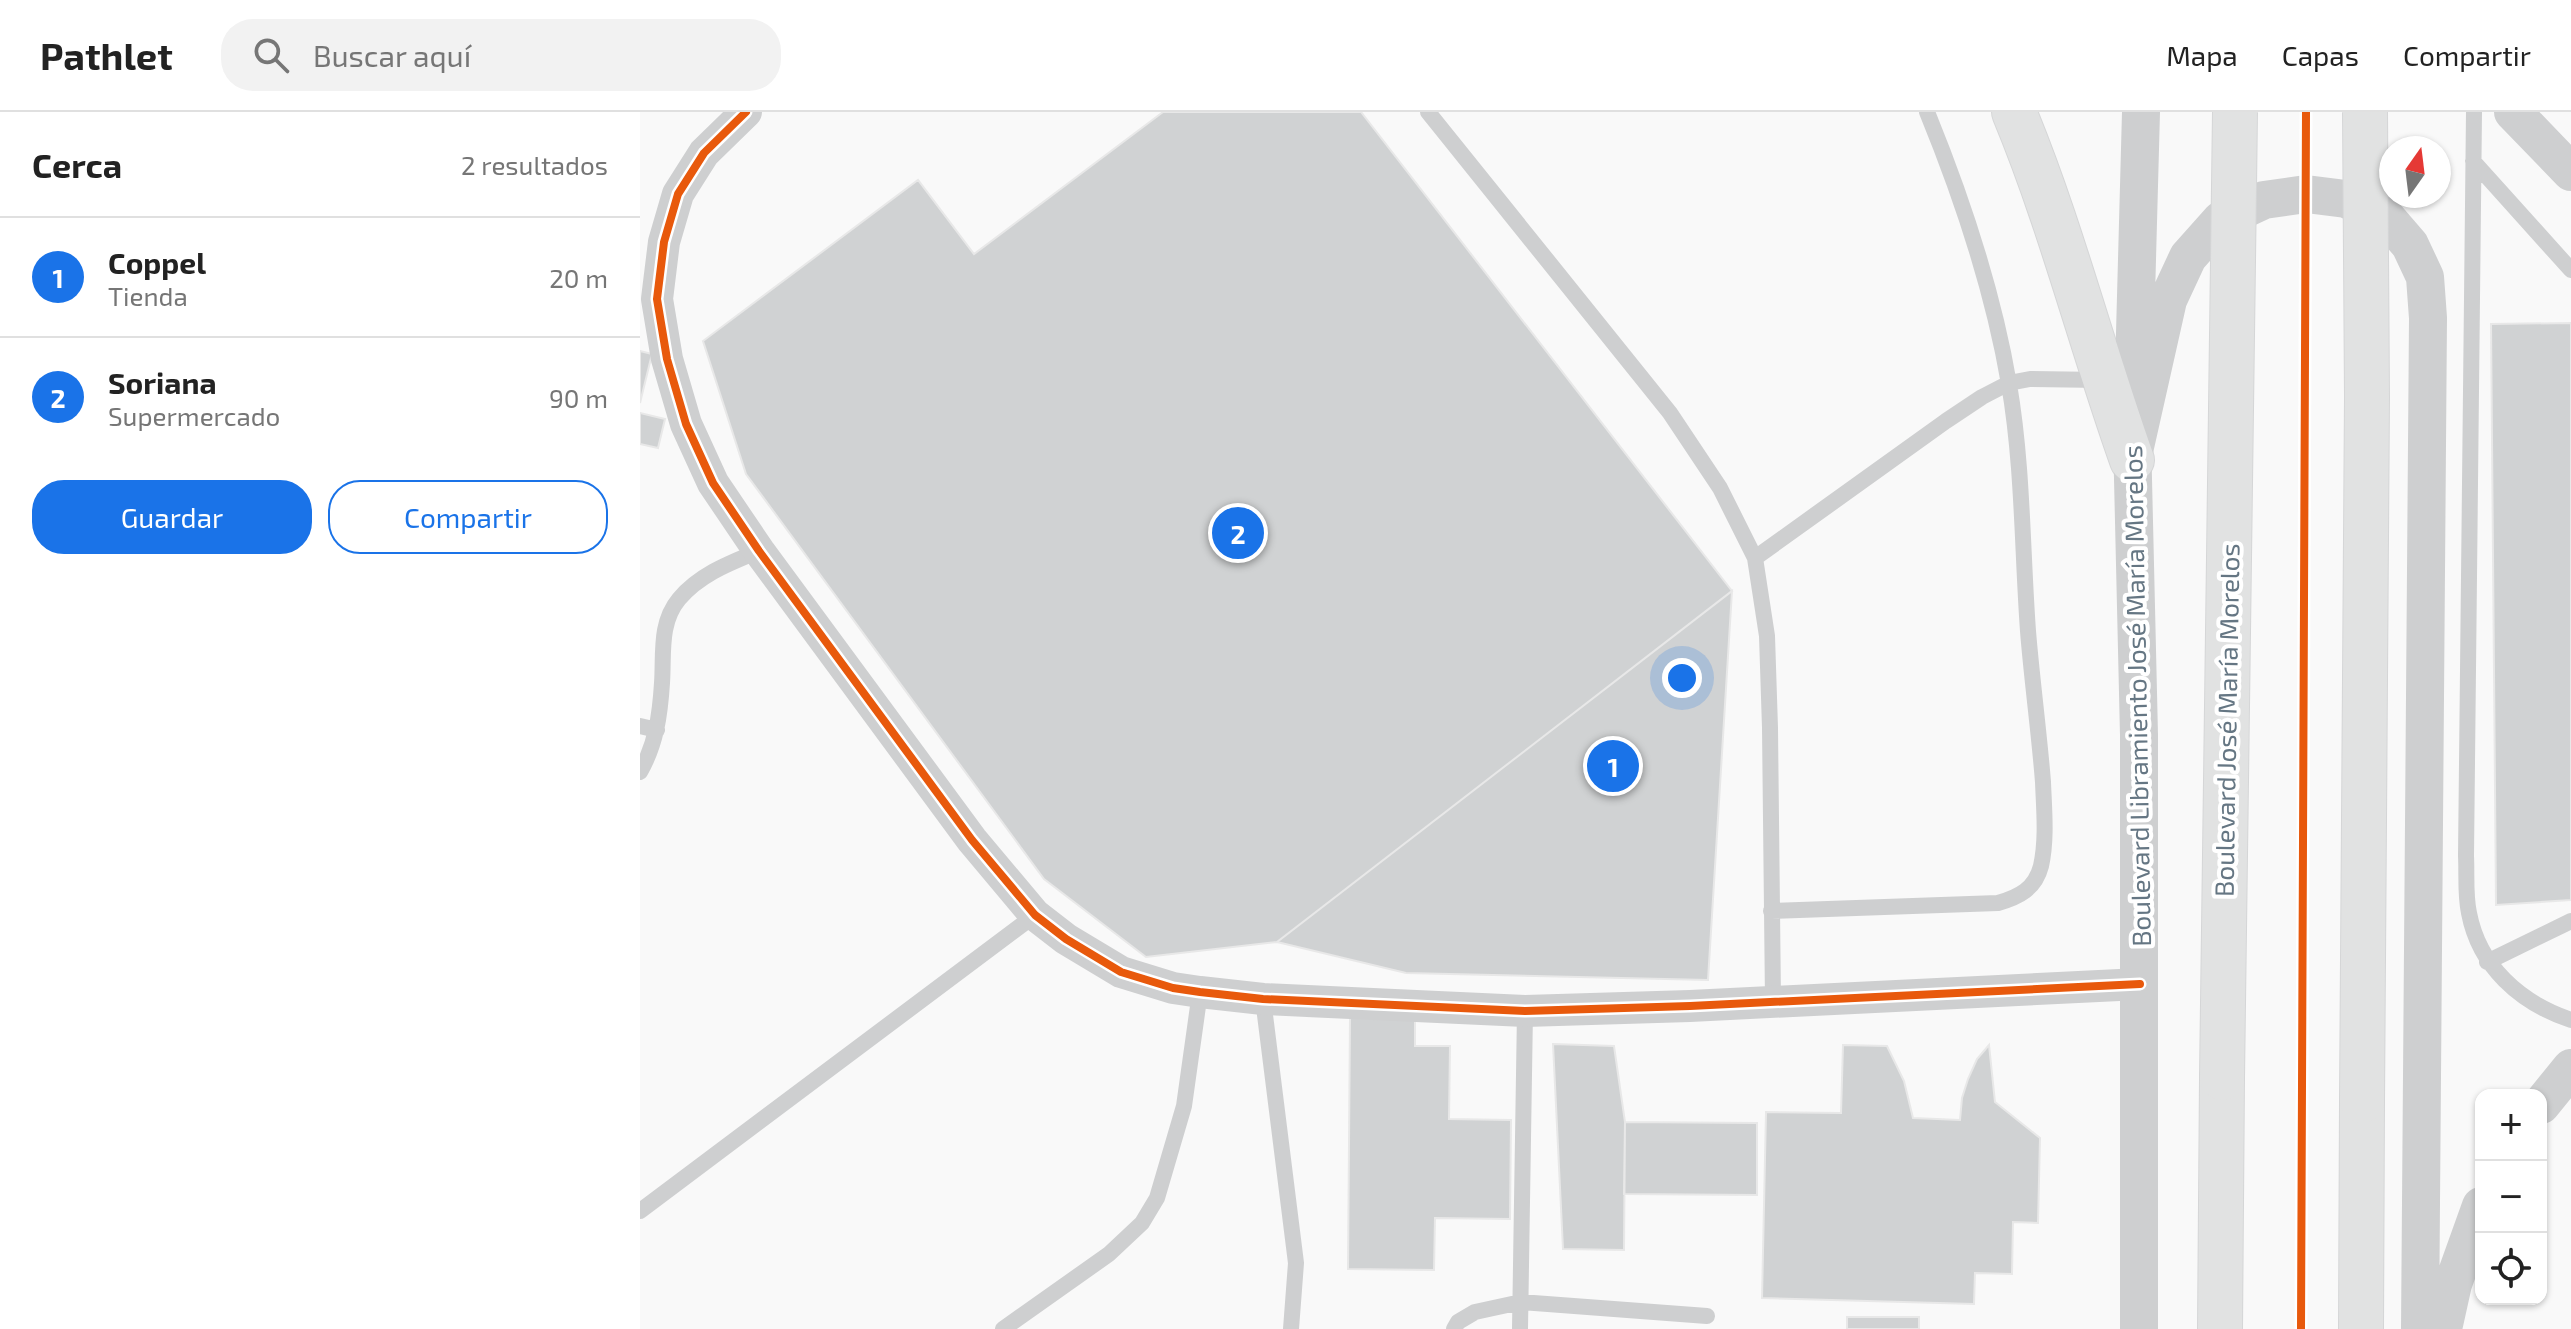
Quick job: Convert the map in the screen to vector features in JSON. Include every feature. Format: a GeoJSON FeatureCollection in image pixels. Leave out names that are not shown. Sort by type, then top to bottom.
{"type":"FeatureCollection","features":[{"type":"Feature","properties":{"kind":"main road"},"geometry":{"type":"LineString","coordinates":[[2014,112],[2043,184],[2103,380],[2132,460]]}},
{"type":"Feature","properties":{"kind":"main road","name":"Boulevard José María Morelos"},"geometry":{"type":"LineString","coordinates":[[2220,1329],[2235,112]]}},
{"type":"Feature","properties":{"kind":"main road"},"geometry":{"type":"LineString","coordinates":[[2361,1329],[2367,412],[2365,112]]}},
{"type":"Feature","properties":{"kind":"street"},"geometry":{"type":"LineString","coordinates":[[746,112],[704,153],[678,194],[664,242],[657,299],[667,359],[686,424],[713,483],[759,551],[972,840],[1035,915],[1066,939],[1121,972],[1173,988],[1263,999],[1525,1011],[2140,984]]}},
{"type":"Feature","properties":{"kind":"street","name":"Boulevard Libramiento José María Morelos"},"geometry":{"type":"LineString","coordinates":[[2139,1329],[2139,735],[2132,460],[2141,112]]}},
{"type":"Feature","properties":{"kind":"street"},"geometry":{"type":"LineString","coordinates":[[2513,112],[2571,172]]}},
{"type":"Feature","properties":{"kind":"street"},"geometry":{"type":"LineString","coordinates":[[2132,460],[2168,300],[2188,257],[2221,220],[2264,200],[2306,194],[2346,199],[2385,216],[2410,245],[2425,277],[2428,318],[2420,1329]]}},
{"type":"Feature","properties":{"kind":"street"},"geometry":{"type":"LineString","coordinates":[[2547,1096],[2571,1068]]}},
{"type":"Feature","properties":{"kind":"street"},"geometry":{"type":"LineString","coordinates":[[2443,1329],[2453,1284],[2475,1223]]}},
{"type":"Feature","properties":{"kind":"lane"},"geometry":{"type":"LineString","coordinates":[[1428,112],[1670,413],[1720,488],[1755,558],[1767,636],[1773,1001]]}},
{"type":"Feature","properties":{"kind":"lane"},"geometry":{"type":"LineString","coordinates":[[1771,911],[1998,903],[2019,897],[2030,887],[2040,869],[2044,848],[2044,803],[2028,632],[2020,469],[2009,383],[1987,283],[1955,182],[1927,112]]}},
{"type":"Feature","properties":{"kind":"lane"},"geometry":{"type":"LineString","coordinates":[[2474,112],[2466,856],[2469,913],[2487,962],[2516,992],[2571,1020]]}},
{"type":"Feature","properties":{"kind":"lane"},"geometry":{"type":"LineString","coordinates":[[2473,161],[2571,270]]}},
{"type":"Feature","properties":{"kind":"lane"},"geometry":{"type":"LineString","coordinates":[[1755,558],[1946,421],[2009,383],[2057,378],[2103,380]]}},
{"type":"Feature","properties":{"kind":"lane"},"geometry":{"type":"LineString","coordinates":[[640,772],[657,730],[662,644],[668,620],[678,600],[716,569],[759,551]]}},
{"type":"Feature","properties":{"kind":"lane"},"geometry":{"type":"LineString","coordinates":[[640,726],[657,730]]}},
{"type":"Feature","properties":{"kind":"lane"},"geometry":{"type":"LineString","coordinates":[[640,1211],[1035,915]]}},
{"type":"Feature","properties":{"kind":"lane"},"geometry":{"type":"LineString","coordinates":[[2487,962],[2571,921]]}},
{"type":"Feature","properties":{"kind":"lane"},"geometry":{"type":"LineString","coordinates":[[1003,1329],[1109,1254],[1142,1223],[1157,1198],[1184,1106],[1200,992]]}},
{"type":"Feature","properties":{"kind":"lane"},"geometry":{"type":"LineString","coordinates":[[1263,999],[1296,1263],[1291,1329]]}},
{"type":"Feature","properties":{"kind":"lane"},"geometry":{"type":"LineString","coordinates":[[1520,1329],[1525,1011]]}},
{"type":"Feature","properties":{"kind":"lane"},"geometry":{"type":"LineString","coordinates":[[1454,1329],[1458,1322],[1475,1312],[1521,1302],[1707,1316]]}},
{"type":"Feature","properties":{"kind":"building"},"geometry":{"type":"Polygon","coordinates":[[[1163,112],[1361,112],[1732,591],[1277,942],[1146,957],[1044,879],[746,474],[703,341],[918,180],[974,254],[1163,112]]]}},
{"type":"Feature","properties":{"kind":"building"},"geometry":{"type":"Polygon","coordinates":[[[2571,323],[2571,900],[2496,905],[2491,324],[2571,323]]]}},
{"type":"Feature","properties":{"kind":"building"},"geometry":{"type":"Polygon","coordinates":[[[640,351],[652,354],[640,403],[640,351]]]}},
{"type":"Feature","properties":{"kind":"building"},"geometry":{"type":"Polygon","coordinates":[[[640,413],[665,419],[658,448],[640,444],[640,413]]]}},
{"type":"Feature","properties":{"kind":"building"},"geometry":{"type":"Polygon","coordinates":[[[1732,591],[1708,980],[1406,973],[1277,942],[1732,591]]]}},
{"type":"Feature","properties":{"kind":"building"},"geometry":{"type":"Polygon","coordinates":[[[1350,1017],[1415,1018],[1415,1046],[1450,1046],[1449,1119],[1511,1120],[1510,1219],[1435,1218],[1434,1270],[1348,1269],[1350,1017]]]}},
{"type":"Feature","properties":{"kind":"building"},"geometry":{"type":"Polygon","coordinates":[[[1553,1044],[1614,1046],[1625,1122],[1624,1250],[1563,1249],[1553,1044]]]}},
{"type":"Feature","properties":{"kind":"building"},"geometry":{"type":"Polygon","coordinates":[[[1843,1045],[1887,1046],[1904,1081],[1913,1118],[1960,1120],[1968,1079],[1977,1059],[1989,1045],[1995,1102],[2040,1138],[2038,1223],[2013,1222],[2012,1274],[1975,1273],[1974,1304],[1762,1298],[1766,1112],[1841,1113],[1843,1045]]]}},
{"type":"Feature","properties":{"kind":"building"},"geometry":{"type":"Polygon","coordinates":[[[1625,1122],[1757,1123],[1757,1195],[1624,1194],[1625,1122]]]}},
{"type":"Feature","properties":{"kind":"building"},"geometry":{"type":"Polygon","coordinates":[[[1847,1317],[1919,1317],[1919,1329],[1847,1329],[1847,1317]]]}},
{"type":"Feature","properties":{"kind":"cycle path"},"geometry":{"type":"LineString","coordinates":[[746,112],[704,153],[678,194],[664,242],[657,299],[667,359],[686,424],[713,483],[759,551],[972,840],[1035,915],[1066,939],[1121,972],[1173,988],[1263,999],[1525,1011],[2140,984]]}},
{"type":"Feature","properties":{"kind":"cycle path"},"geometry":{"type":"LineString","coordinates":[[2301,1329],[2306,112]]}},
{"type":"Feature","properties":{"kind":"place","name":"Soriana"},"geometry":{"type":"Point","coordinates":[1238,533]}},
{"type":"Feature","properties":{"kind":"place","name":"Coppel"},"geometry":{"type":"Point","coordinates":[1613,766]}}]}
